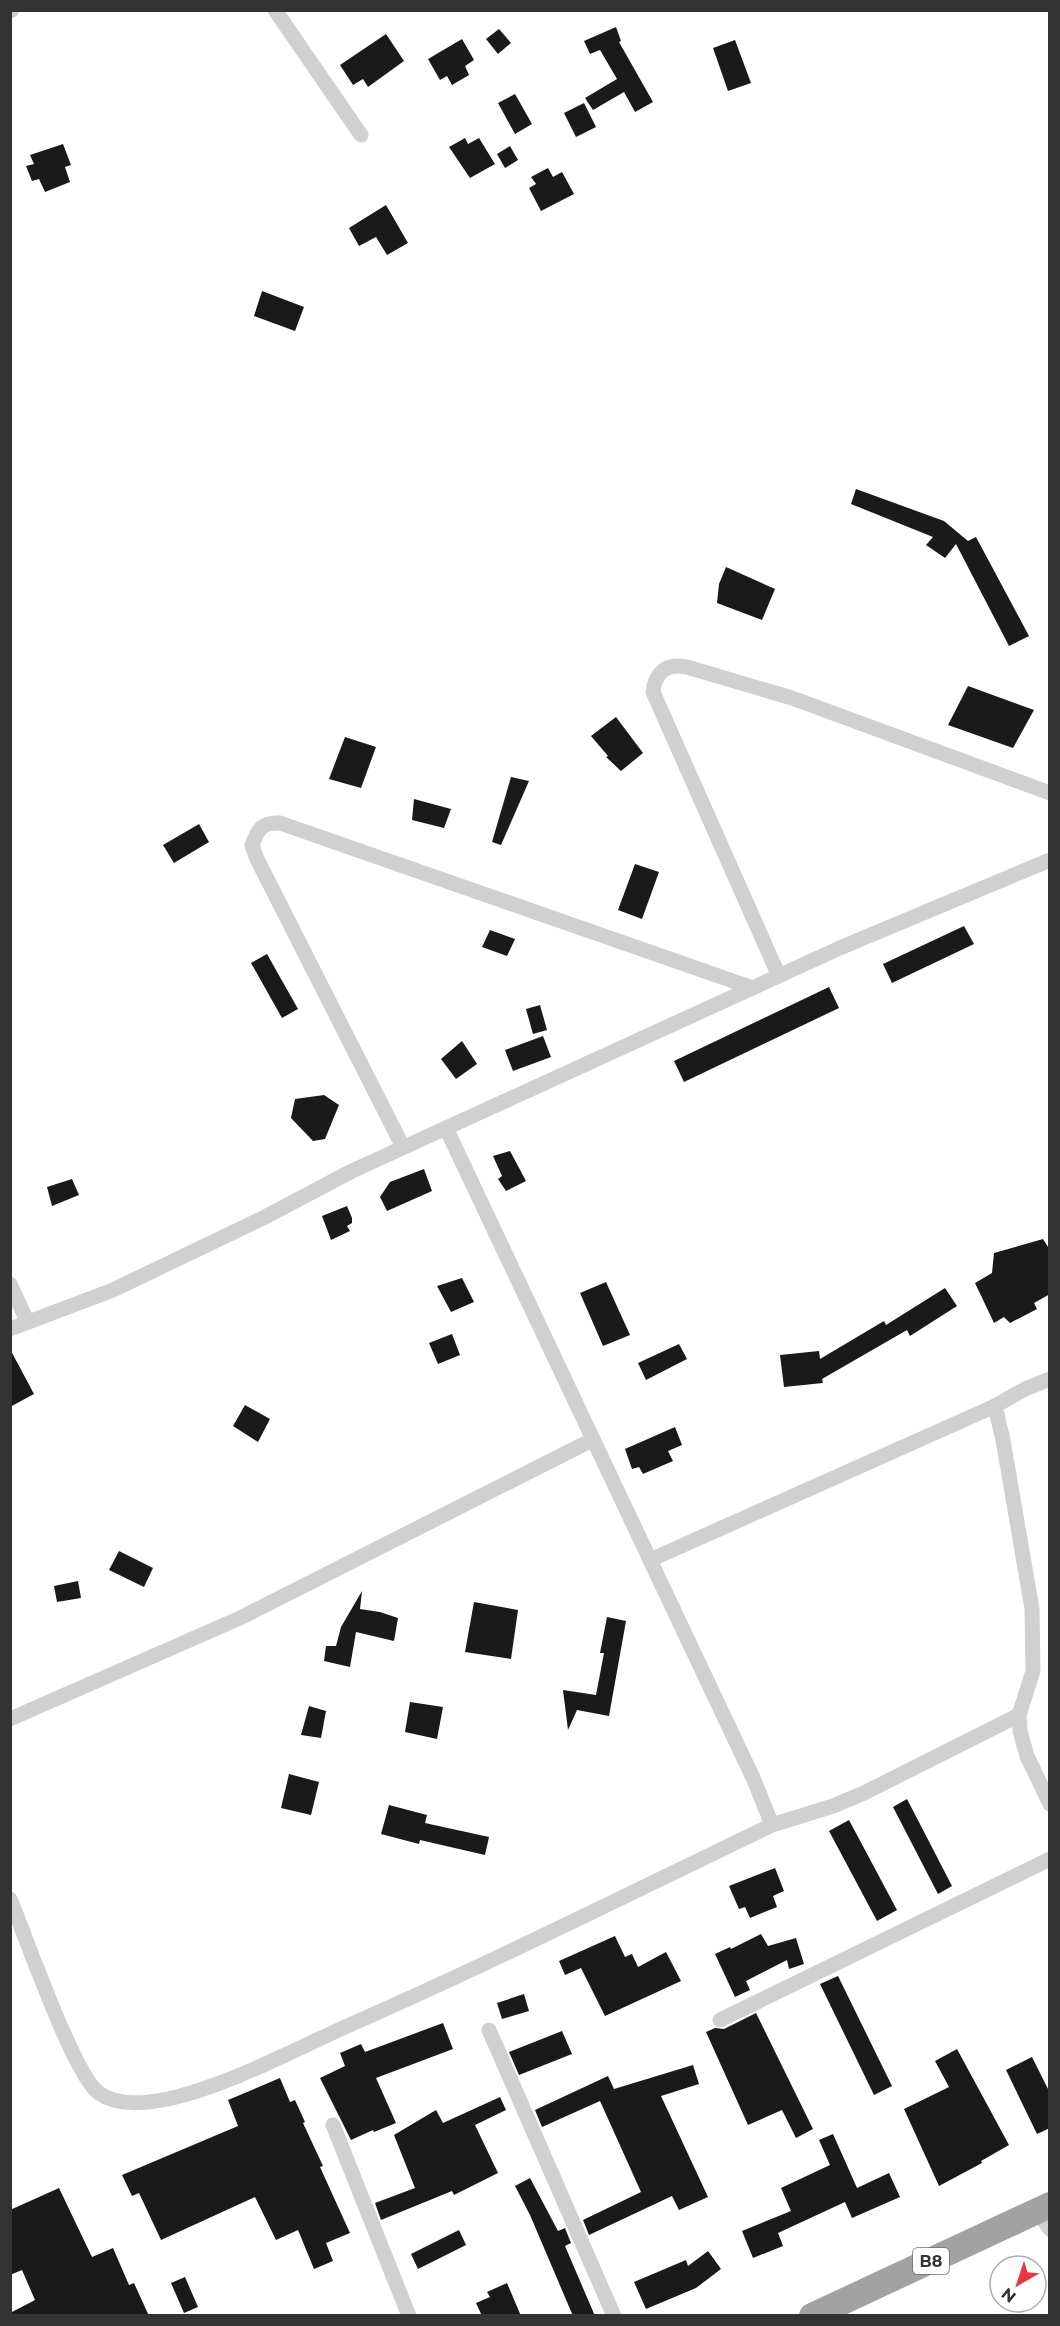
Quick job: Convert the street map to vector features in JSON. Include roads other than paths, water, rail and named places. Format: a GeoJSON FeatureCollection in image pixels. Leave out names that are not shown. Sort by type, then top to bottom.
{"type":"FeatureCollection","features":[{"type":"Feature","properties":{"kind":"highway","name":"B8"},"geometry":{"type":"LineString","coordinates":[[812,2316],[1045,2215]]}},
{"type":"Feature","properties":{"kind":"street"},"geometry":{"type":"LineString","coordinates":[[275,10],[361,135]]}},
{"type":"Feature","properties":{"kind":"street"},"geometry":{"type":"LineString","coordinates":[[779,976],[653,692],[654,680],[667,667],[677,665],[687,667],[792,698],[1050,793]]}},
{"type":"Feature","properties":{"kind":"street"},"geometry":{"type":"LineString","coordinates":[[403,1148],[257,859],[252,845],[260,827],[267,823],[280,823],[753,988]]}},
{"type":"Feature","properties":{"kind":"street"},"geometry":{"type":"LineString","coordinates":[[10,1329],[113,1290],[265,1217],[352,1171],[842,947],[1050,860]]}},
{"type":"Feature","properties":{"kind":"street"},"geometry":{"type":"LineString","coordinates":[[446,1128],[754,1780],[772,1825]]}},
{"type":"Feature","properties":{"kind":"street"},"geometry":{"type":"LineString","coordinates":[[10,1284],[27,1322]]}},
{"type":"Feature","properties":{"kind":"street"},"geometry":{"type":"LineString","coordinates":[[650,1560],[995,1406],[1025,1389],[1050,1379]]}},
{"type":"Feature","properties":{"kind":"street"},"geometry":{"type":"LineString","coordinates":[[995,1406],[1032,1609],[1033,1671],[1019,1714],[1020,1731],[1028,1756],[1050,1804]]}},
{"type":"Feature","properties":{"kind":"street"},"geometry":{"type":"LineString","coordinates":[[10,1719],[240,1618],[592,1440]]}},
{"type":"Feature","properties":{"kind":"street"},"geometry":{"type":"LineString","coordinates":[[10,1899],[70,2048],[86,2078],[99,2094],[115,2100],[134,2103],[167,2099],[212,2086],[463,1975],[772,1825],[833,1806],[864,1793],[1019,1714]]}},
{"type":"Feature","properties":{"kind":"street"},"geometry":{"type":"LineString","coordinates":[[720,2020],[1050,1859]]}},
{"type":"Feature","properties":{"kind":"street"},"geometry":{"type":"LineString","coordinates":[[489,2030],[614,2316]]}},
{"type":"Feature","properties":{"kind":"street"},"geometry":{"type":"LineString","coordinates":[[333,2126],[409,2316]]}}]}
